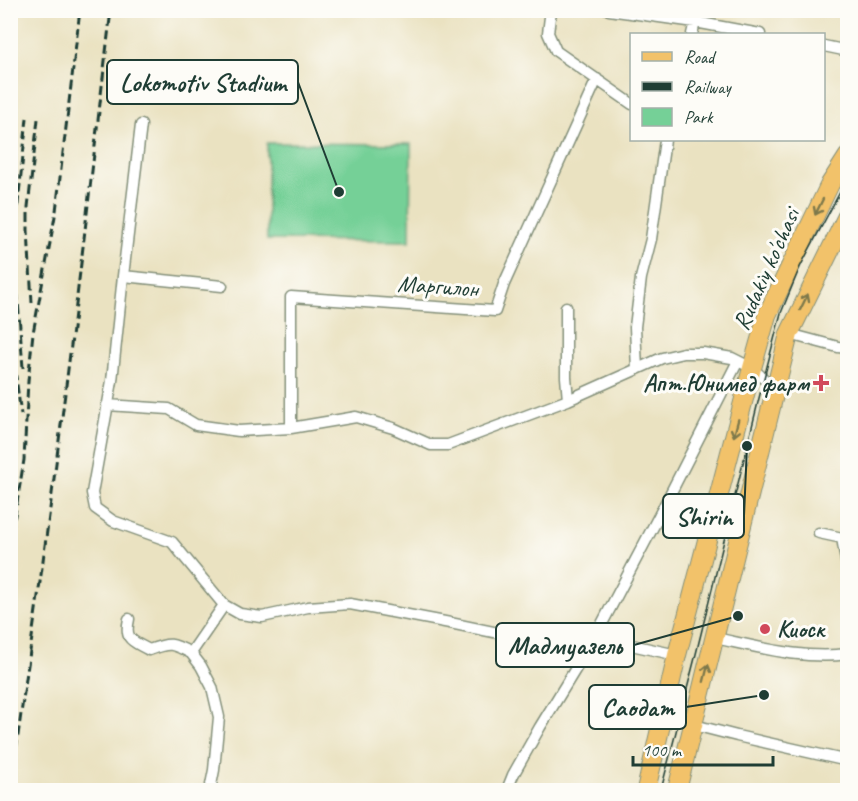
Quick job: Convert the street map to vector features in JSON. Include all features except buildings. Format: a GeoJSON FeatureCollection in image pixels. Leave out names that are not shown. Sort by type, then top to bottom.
{"type":"FeatureCollection","features":[{"type":"Feature","properties":{"kind":"main road","name":"Rudakiy ko'chasi"},"geometry":{"type":"LineString","coordinates":[[646,790],[745,364],[830,184],[848,156]]}},
{"type":"Feature","properties":{"kind":"main road","name":"Rudakiy ko'chasi"},"geometry":{"type":"LineString","coordinates":[[677,790],[789,334],[848,214]]}},
{"type":"Feature","properties":{"kind":"street"},"geometry":{"type":"LineString","coordinates":[[552,10],[548,33],[556,51],[630,103]]}},
{"type":"Feature","properties":{"kind":"street"},"geometry":{"type":"LineString","coordinates":[[609,10],[639,12],[755,33]]}},
{"type":"Feature","properties":{"kind":"street"},"geometry":{"type":"LineString","coordinates":[[692,33],[695,22]]}},
{"type":"Feature","properties":{"kind":"street"},"geometry":{"type":"LineString","coordinates":[[825,46],[848,51]]}},
{"type":"Feature","properties":{"kind":"street","name":"Маргилон"},"geometry":{"type":"LineString","coordinates":[[291,428],[291,297],[495,311],[504,284],[597,79]]}},
{"type":"Feature","properties":{"kind":"street"},"geometry":{"type":"LineString","coordinates":[[141,125],[112,381],[92,493],[95,508],[113,521],[172,542],[224,604],[240,614],[262,617],[308,607],[350,604],[450,622],[561,646],[584,655]]}},
{"type":"Feature","properties":{"kind":"street"},"geometry":{"type":"LineString","coordinates":[[637,369],[635,327],[640,278],[651,239],[665,141]]}},
{"type":"Feature","properties":{"kind":"street"},"geometry":{"type":"LineString","coordinates":[[123,276],[222,286]]}},
{"type":"Feature","properties":{"kind":"street"},"geometry":{"type":"LineString","coordinates":[[566,308],[568,400]]}},
{"type":"Feature","properties":{"kind":"street"},"geometry":{"type":"LineString","coordinates":[[789,334],[848,348]]}},
{"type":"Feature","properties":{"kind":"street"},"geometry":{"type":"LineString","coordinates":[[107,405],[169,408],[196,425],[239,430],[291,428],[356,417],[393,428],[431,445],[448,445],[568,400],[662,358],[682,354],[703,352],[732,358],[745,364],[775,389]]}},
{"type":"Feature","properties":{"kind":"street"},"geometry":{"type":"LineString","coordinates":[[507,790],[513,775],[595,637],[662,510],[745,364]]}},
{"type":"Feature","properties":{"kind":"street"},"geometry":{"type":"LineString","coordinates":[[819,533],[845,539],[848,572]]}},
{"type":"Feature","properties":{"kind":"street"},"geometry":{"type":"LineString","coordinates":[[191,653],[224,604]]}},
{"type":"Feature","properties":{"kind":"street"},"geometry":{"type":"LineString","coordinates":[[129,619],[126,630],[131,640],[149,650],[164,645],[175,645],[191,653],[212,687],[219,717],[210,790]]}},
{"type":"Feature","properties":{"kind":"street"},"geometry":{"type":"LineString","coordinates":[[595,637],[677,655]]}},
{"type":"Feature","properties":{"kind":"street"},"geometry":{"type":"LineString","coordinates":[[714,638],[797,654],[820,656],[844,654],[848,644]]}},
{"type":"Feature","properties":{"kind":"street"},"geometry":{"type":"LineString","coordinates":[[693,724],[848,761]]}},
{"type":"Feature","properties":{"kind":"green space"},"geometry":{"type":"Polygon","coordinates":[[[267,143],[411,144],[410,241],[267,240],[267,143]]]}},
{"type":"Feature","properties":{"kind":"tram line"},"geometry":{"type":"LineString","coordinates":[[661,790],[781,313],[800,267],[848,177]]}},
{"type":"Feature","properties":{"kind":"railway"},"geometry":{"type":"LineString","coordinates":[[10,545],[24,460],[33,333],[56,211],[80,10]]}},
{"type":"Feature","properties":{"kind":"railway"},"geometry":{"type":"LineString","coordinates":[[11,790],[63,407],[111,10]]}},
{"type":"Feature","properties":{"kind":"railway"},"geometry":{"type":"LineString","coordinates":[[23,368],[15,260],[16,222],[27,118]]}},
{"type":"Feature","properties":{"kind":"railway"},"geometry":{"type":"LineString","coordinates":[[32,303],[28,207],[38,119]]}},
{"type":"Feature","properties":{"kind":"railway"},"geometry":{"type":"LineString","coordinates":[[10,331],[21,415]]}},
{"type":"Feature","properties":{"kind":"place","name":"Lokomotiv Stadium"},"geometry":{"type":"Point","coordinates":[339,192]}},
{"type":"Feature","properties":{"kind":"place","name":"Апт.Юнимед фарм"},"geometry":{"type":"Point","coordinates":[821,383]}},
{"type":"Feature","properties":{"kind":"place","name":"Shirin"},"geometry":{"type":"Point","coordinates":[747,446]}},
{"type":"Feature","properties":{"kind":"place","name":"Мадмуазель"},"geometry":{"type":"Point","coordinates":[738,616]}},
{"type":"Feature","properties":{"kind":"place","name":"Киоск"},"geometry":{"type":"Point","coordinates":[765,629]}},
{"type":"Feature","properties":{"kind":"place","name":"Саодат"},"geometry":{"type":"Point","coordinates":[764,695]}}]}
